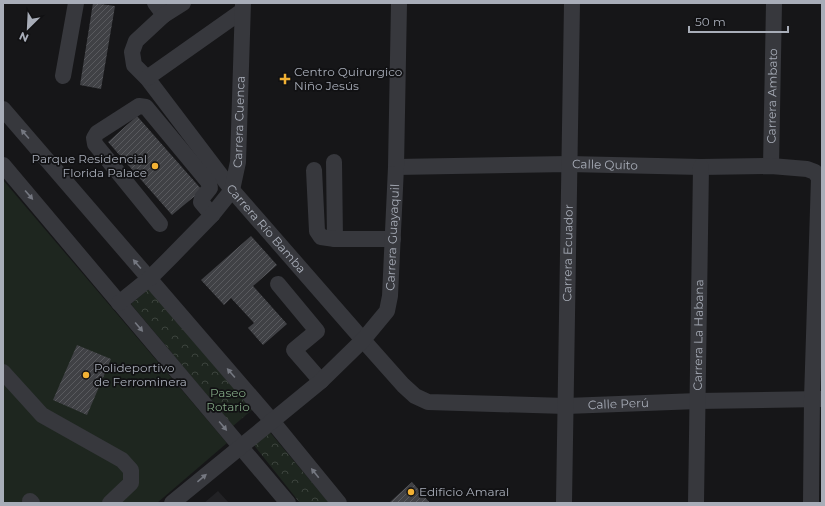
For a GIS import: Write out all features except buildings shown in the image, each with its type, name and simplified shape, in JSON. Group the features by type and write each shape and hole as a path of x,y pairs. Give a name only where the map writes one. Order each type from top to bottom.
{"street":[{"path":"63,76 76,3"},
{"path":"160,9 183,3"},
{"name":"Carrera Guayaquil","path":"172,503 321,381 363,340 387,312 390,296 396,167 399,3"},
{"name":"Carrera Ecuador","path":"564,503 572,3"},
{"name":"Carrera Ambato","path":"771,166 774,3"},
{"path":"147,78 242,7"},
{"name":"Carrera Cuenca","path":"119,303 150,278 212,215 232,190 238,162 242,7"},
{"name":"Carrera Río Bamba","path":"160,9 136,41 132,52 134,65 147,78 232,190 363,340 415,396"},
{"path":"160,224 95,144 94,138 97,133 139,106 146,107 209,183 210,188 202,198 201,202 212,215"},
{"path":"3,109 272,421 339,503"},
{"path":"334,162 335,239"},
{"name":"Calle Quito","path":"396,167 569,164 701,167 771,166 807,169 815,172 819,178 817,399"},
{"path":"3,165 288,503"},
{"name":"Carrera La Habana","path":"696,503 701,167"},
{"path":"314,170 317,231 321,237 335,239 392,239"},
{"path":"278,284 317,331 294,350 321,381"},
{"path":"3,372 42,415 122,460 131,470 131,483 110,503"},
{"name":"Calle Perú","path":"415,396 428,402 566,406 698,401 817,399"},
{"path":"811,503 817,399"}],"shaded area":[{"path":"218,491 229,503 204,503"}],"green space":[{"name":"Polideportivo de Ferrominera","path":"3,180 227,443 157,503 3,503"},
{"name":"Paseo Rotario","path":"150,288 253,409 233,426 131,304"},
{"name":"Paseo Rotario","path":"268,430 329,503 300,503 253,444"}],"place":[{"name":"Centro Quirurgico Niño Jesús","path":"285,79"},
{"name":"Parque Residencial Florida Palace","path":"155,166"},
{"name":"Polideportivo de Ferrominera","path":"86,375"},
{"name":"Edificio Amaral","path":"411,492"}]}
